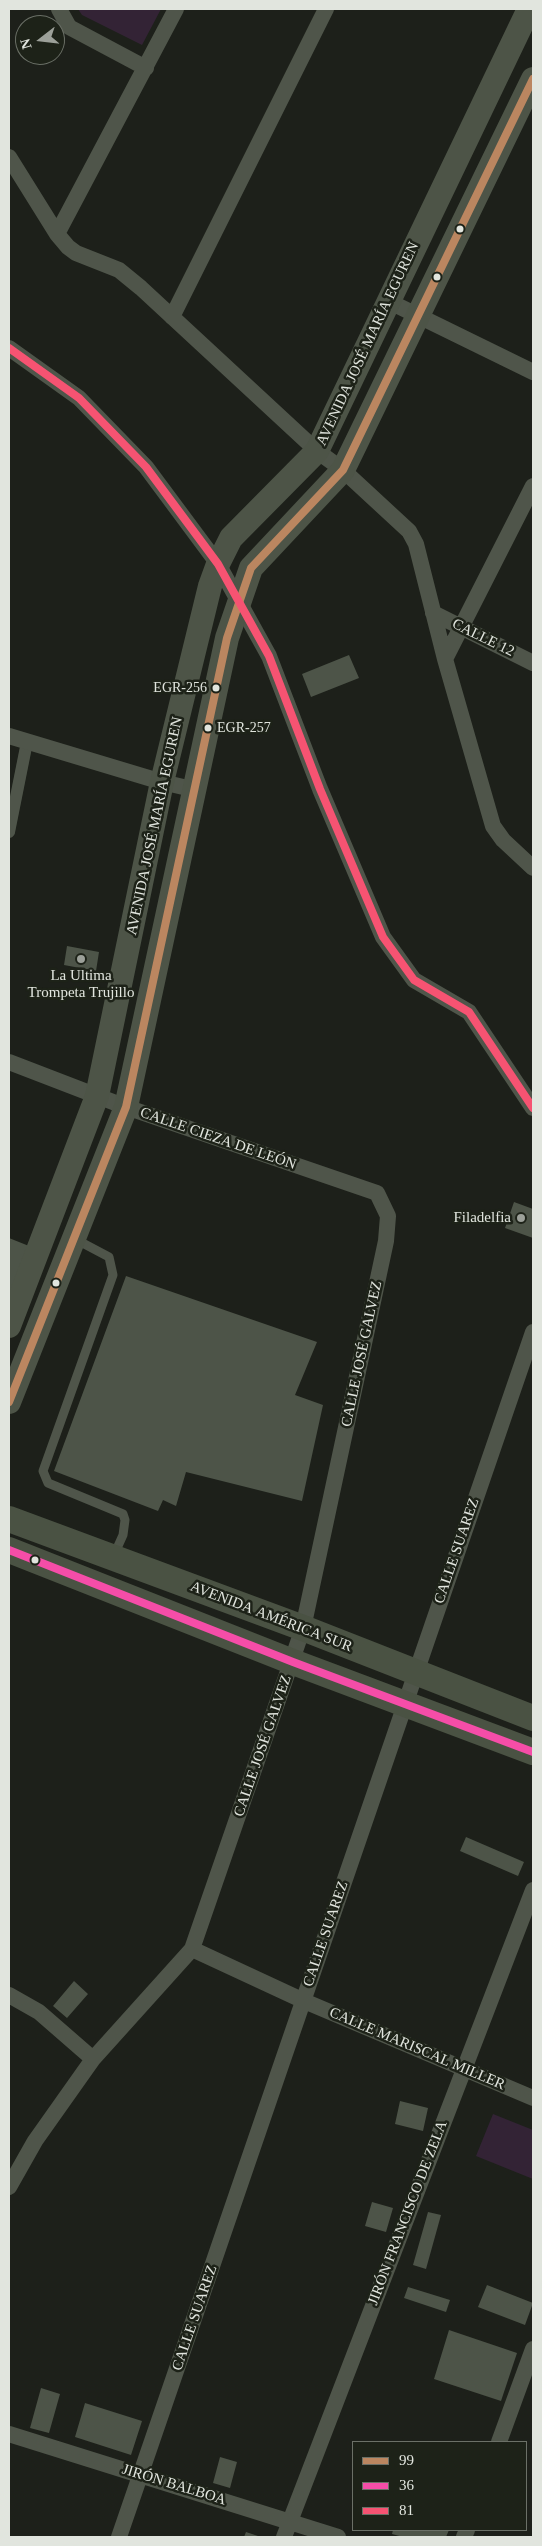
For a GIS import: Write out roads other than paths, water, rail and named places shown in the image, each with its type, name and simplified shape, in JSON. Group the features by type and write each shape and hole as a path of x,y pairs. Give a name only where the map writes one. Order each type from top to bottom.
{"main road":[{"name":"AVENIDA JOSÉ MARÍA EGUREN","path":"9,1326 97,1096 162,782 210,586 218,564 231,538 317,451 529,9"},
{"name":"AVENIDA JOSÉ MARÍA EGUREN","path":"9,1402 126,1107 196,790 227,638 251,568 343,470 533,79"},
{"path":"34,1263 61,1274"},
{"name":"AVENIDA AMÉRICA SUR","path":"9,1519 303,1628 533,1718"},
{"path":"9,1550 293,1662 533,1752"},
{"path":"84,1579 103,1554"}],"street":[{"path":"59,9 69,27 146,68"},
{"path":"57,234 176,9"},
{"path":"172,317 326,9"},
{"path":"9,157 57,234 76,253 119,270 317,451 343,470 412,535 493,826 503,840 533,868"},
{"path":"388,301 533,372"},
{"path":"9,348 79,398 146,466 218,564 269,656 320,789 383,937 414,980 469,1012 533,1108"},
{"path":"445,659 533,486"},
{"name":"CALLE 12","path":"433,614 533,663"},
{"path":"9,736 162,782 196,790"},
{"path":"9,832 27,742"},
{"name":"CALLE CIEZA DE LEÓN","path":"9,1062 126,1107 377,1192 388,1216"},
{"name":"CALLE JOSÉ GALVEZ","path":"9,2187 35,2141 92,2059 192,1949 293,1662 303,1628 386,1241 388,1216"},
{"name":"CALLE SUAREZ","path":"119,2537 533,1332"},
{"name":"JIRÓN FRANCISCO DE ZELA","path":"287,2530 533,1890"},
{"name":"CALLE MARISCAL MILLER","path":"192,1949 304,2001 533,2098"},
{"path":"9,1995 39,2012 92,2059"},
{"path":"499,2441 533,2349"},
{"name":"JIRÓN BALBOA","path":"9,2434 141,2475 287,2530 338,2537"}],"lane":[{"path":"74,1239 109,1257 113,1275 42,1470 48,1483 123,1514 125,1520 123,1535 103,1554"}],"place":[{"name":"EGR-256","path":"216,688"},
{"name":"EGR-257","path":"208,728"},
{"name":"La Ultima Trompeta Trujillo","path":"81,959"},
{"name":"Filadelfia","path":"521,1218"}]}
